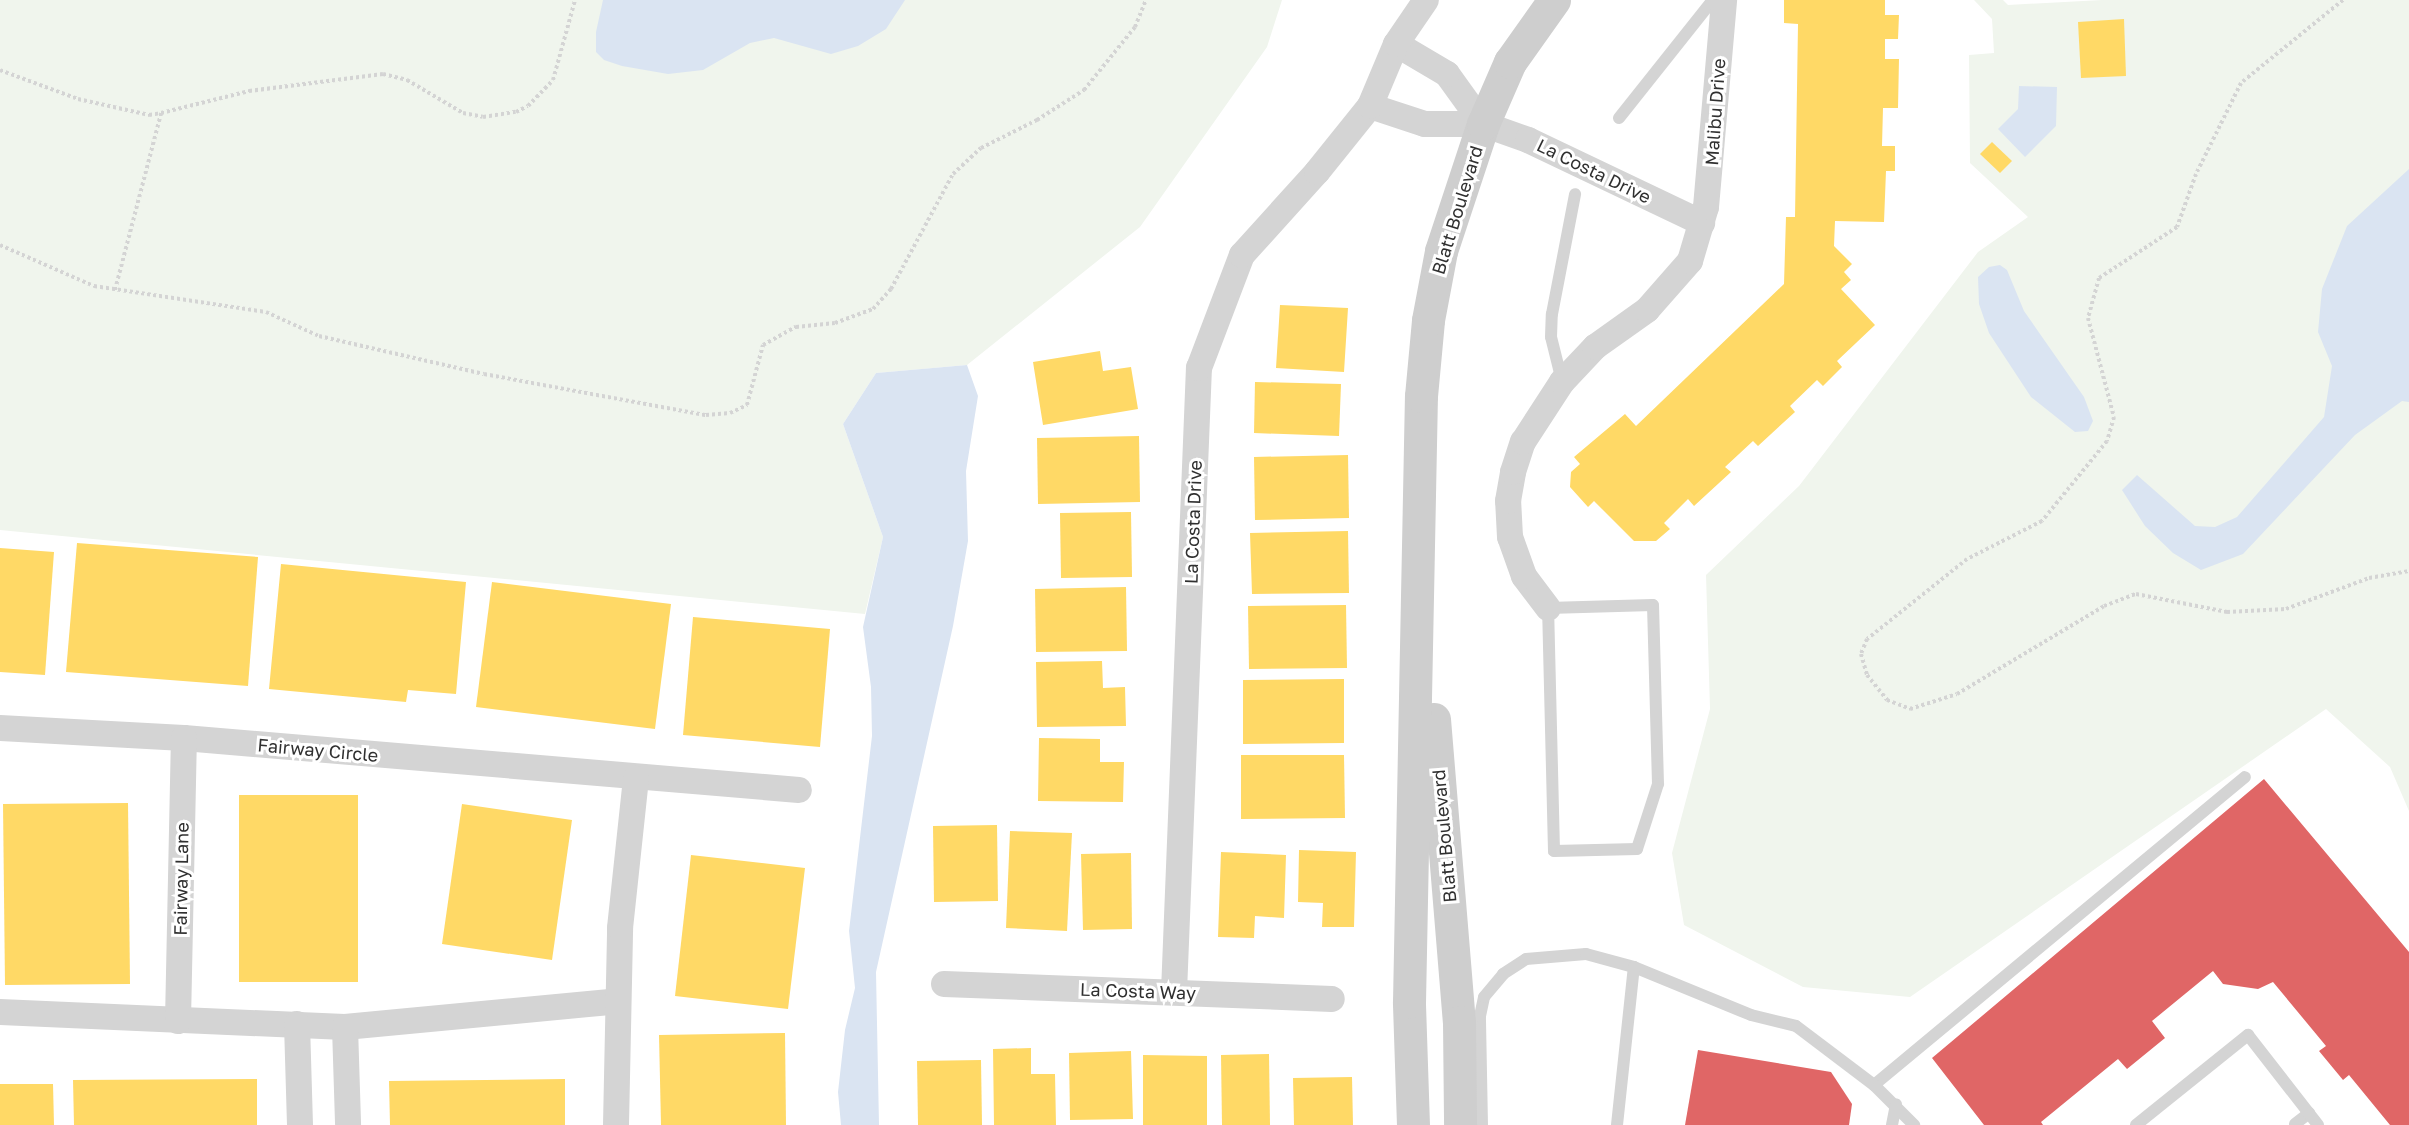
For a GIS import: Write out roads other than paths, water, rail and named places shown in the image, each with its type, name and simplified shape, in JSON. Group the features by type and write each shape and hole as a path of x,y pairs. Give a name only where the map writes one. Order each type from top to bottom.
{"street":[{"name":"La Costa Drive","path":"1174,992 1199,368 1242,255 1317,172 1370,105 1396,44 1426,0"},
{"name":"Blatt Boulevard","path":"1413,1125 1409,1002 1420,546 1421,396 1428,320 1441,251 1483,124 1510,62 1554,0"},
{"name":"Malibu Drive","path":"1548,608 1524,576 1510,537 1508,501 1523,442 1562,382 1595,347 1647,310 1690,261 1702,223 1711,168 1724,0"},
{"path":"1396,44 1447,74 1483,124"},
{"name":"La Costa Drive","path":"1370,105 1425,124 1483,124 1528,140 1702,223"},
{"name":"Blatt Boulevard","path":"1420,546 1459,1022 1460,1125"},
{"name":"Fairway Circle","path":"0,728 184,738 636,779 799,790"},
{"name":"Fairway Lane","path":"178,1021 184,738"},
{"path":"616,1125 620,928 636,779"},
{"name":"La Costa Way","path":"944,984 1332,999"},
{"path":"0,1012 345,1027 618,1001"},
{"path":"297,1024 300,1125"},
{"path":"345,1027 348,1125"}],"lane":[{"path":"1619,118 1713,0"},
{"path":"1562,382 1551,337 1552,314 1575,194"},
{"path":"1653,604 1658,784 1637,849 1554,851 1548,608 1653,604"},
{"path":"1874,1085 2245,777"},
{"path":"1482,1125 1480,1016 1484,997 1503,974 1526,959 1586,954 1634,967 1751,1015 1796,1026 1874,1085 1896,1104 1914,1125"},
{"path":"1617,1125 1634,967"},
{"path":"2136,1125 2248,1035 2318,1125"},
{"path":"1892,1125 1896,1104"},
{"path":"2295,1124 2309,1113"}]}
